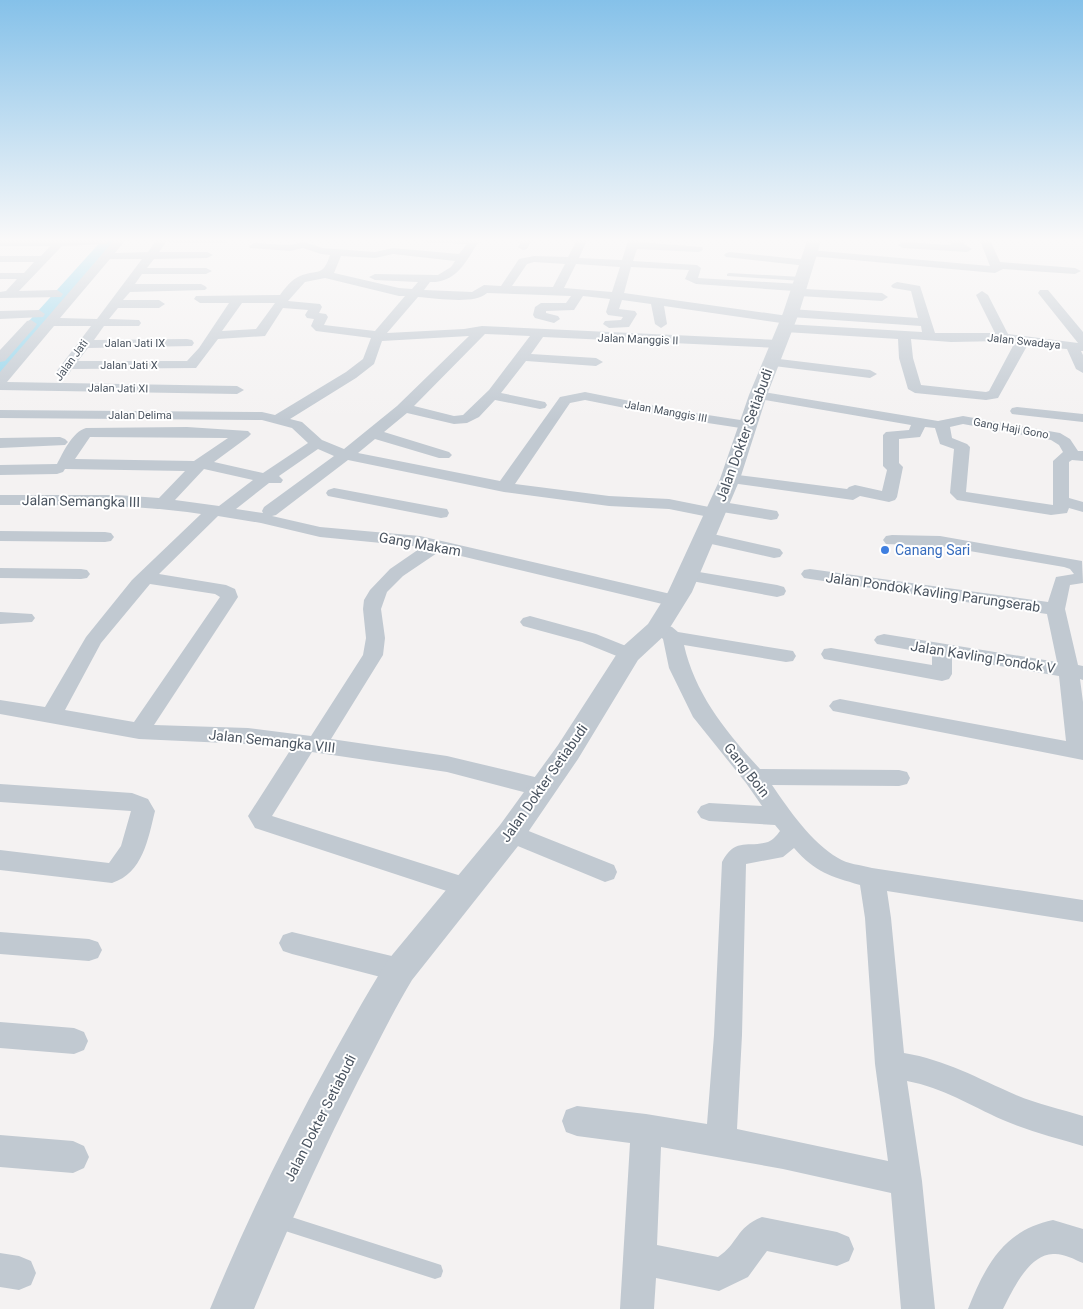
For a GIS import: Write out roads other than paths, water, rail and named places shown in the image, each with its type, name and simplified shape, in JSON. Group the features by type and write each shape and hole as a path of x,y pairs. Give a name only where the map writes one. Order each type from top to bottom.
{"street":[{"path":"0,381 56,299"},
{"path":"0,358 63,299"},
{"name":"Jalan Jati","path":"52,387 118,299"},
{"path":"238,299 217,326 214,335 255,335 260,333 281,301"},
{"path":"240,299 281,301"},
{"path":"279,419 351,375 369,361 378,336 409,299"},
{"path":"524,304 526,299"},
{"path":"570,307 541,308 539,315 559,319 570,307 575,299"},
{"path":"609,324 625,324 630,314 612,312 617,299"},
{"path":"642,299 657,301 745,299"},
{"name":"Jalan Manggis II","path":"281,301 316,307 311,315 322,317 317,326 320,328 378,336 455,334 482,330 538,334 787,299"},
{"name":"Jalan Dokter Setiabudi","path":"232,1309 271,1218 348,1062 400,970 468,888 543,788 606,694 629,655 665,633 675,601 730,478 747,425 795,299"},
{"path":"796,299 870,374"},
{"name":"Jalan Swadaya","path":"798,299 904,335 1003,337 1020,341 1079,345"},
{"path":"801,299 924,322"},
{"path":"919,299 930,337"},
{"path":"984,299 1003,337"},
{"path":"1048,299 1079,345 1083,369"},
{"path":"657,301 661,324"},
{"path":"114,304 159,304"},
{"path":"0,315 136,324"},
{"path":"346,448 373,434 407,405 482,330 481,322 473,318"},
{"path":"270,511 392,409 407,405 461,421 472,416 522,357 538,334"},
{"name":"Jalan Jati X","path":"68,365 191,365 214,335"},
{"path":"904,335 906,358 915,389 986,396 995,393 1021,344 1020,341"},
{"name":"Jalan Jati IX","path":"84,344 187,343"},
{"path":"522,357 596,362"},
{"name":"Jalan Jati XI","path":"0,386 237,390"},
{"path":"123,415 139,389"},
{"path":"491,395 540,405"},
{"name":"Gang Haji Gono","path":"758,395 920,422 942,425 952,421 963,420 1055,436 1065,442 1078,455"},
{"name":"Jalan Manggis III","path":"504,487 565,400 574,397 585,396 675,414 747,425"},
{"path":"1017,411 1083,418"},
{"name":"Jalan Delima","path":"0,414 242,415 279,419 297,425 317,443 346,448 504,487 609,501 669,504 712,518"},
{"path":"730,478 853,495 855,490 889,498 895,467 891,466 891,435 915,434 920,422"},
{"path":"942,425 945,441 962,447 958,493 960,495 1051,510 1061,509 1061,461 1064,458 1078,455"},
{"path":"163,503 200,465 243,434 186,432 86,433 79,440 65,464 200,465 301,485"},
{"path":"373,434 444,455"},
{"path":"1,445 60,442"},
{"path":"51,716 93,641 139,584 218,511 317,443"},
{"path":"0,470 57,469"},
{"path":"334,493 432,512 404,539"},
{"name":"Jalan Semangka III","path":"0,500 117,500 163,503"},
{"path":"1062,502 1083,507"},
{"name":"Gang Makam","path":"163,503 261,518 320,532 404,539 437,545 675,601"},
{"path":"712,518 771,515"},
{"path":"712,518 774,553"},
{"path":"0,536 105,537"},
{"path":"840,706 1080,751 1076,672 1056,610 1062,581 1083,576 1076,566 1064,562 940,540 892,540"},
{"path":"437,545 414,560 387,582 372,599 376,641 374,653 367,667 260,816 264,822 468,888"},
{"path":"0,573 81,574"},
{"name":"Jalan Pondok Kavling Parungserab","path":"810,574 1056,610"},
{"path":"688,575 777,591"},
{"path":"139,731 229,597 228,593 219,589 147,578"},
{"path":"0,618 25,618"},
{"path":"530,622 589,638 629,655"},
{"path":"665,633 786,656"},
{"name":"Gang Boin","path":"665,633 679,668 701,712 754,777 788,824 813,853 832,867 872,878 1083,911"},
{"name":"Jalan Kavling Pondok V","path":"884,640 1076,672"},
{"path":"831,654 942,674 942,650"},
{"name":"Jalan Semangka VIII","path":"0,708 139,731 219,734 312,744 447,764 543,788"},
{"path":"754,777 899,778"},
{"path":"0,793 132,802 140,805 144,810 127,860 117,872 112,873 0,860"},
{"path":"709,812 788,824 777,848 771,851 745,853 737,856 734,862 728,1035 721,1142"},
{"path":"510,833 605,872"},
{"path":"872,878 878,918 890,1064 906,1181 918,1309"},
{"path":"0,943 89,950"},
{"path":"292,943 400,970"},
{"path":"0,1035 74,1041"},
{"path":"890,1064 928,1071 954,1080 1013,1109 1083,1131"},
{"path":"577,1121 646,1129 820,1160 906,1181"},
{"path":"637,1309 646,1129"},
{"path":"0,1151 73,1157"},
{"path":"640,1258 719,1274 732,1269 741,1262 756,1237 762,1233 837,1249"},
{"path":"985,1309 1010,1264 1028,1244 1054,1237 1083,1246"}],"lane":[{"path":"271,1218 435,1271"}],"waterway":[{"path":"0,367 60,299"}],"place":[{"name":"Canang Sari","path":"885,550"}]}
